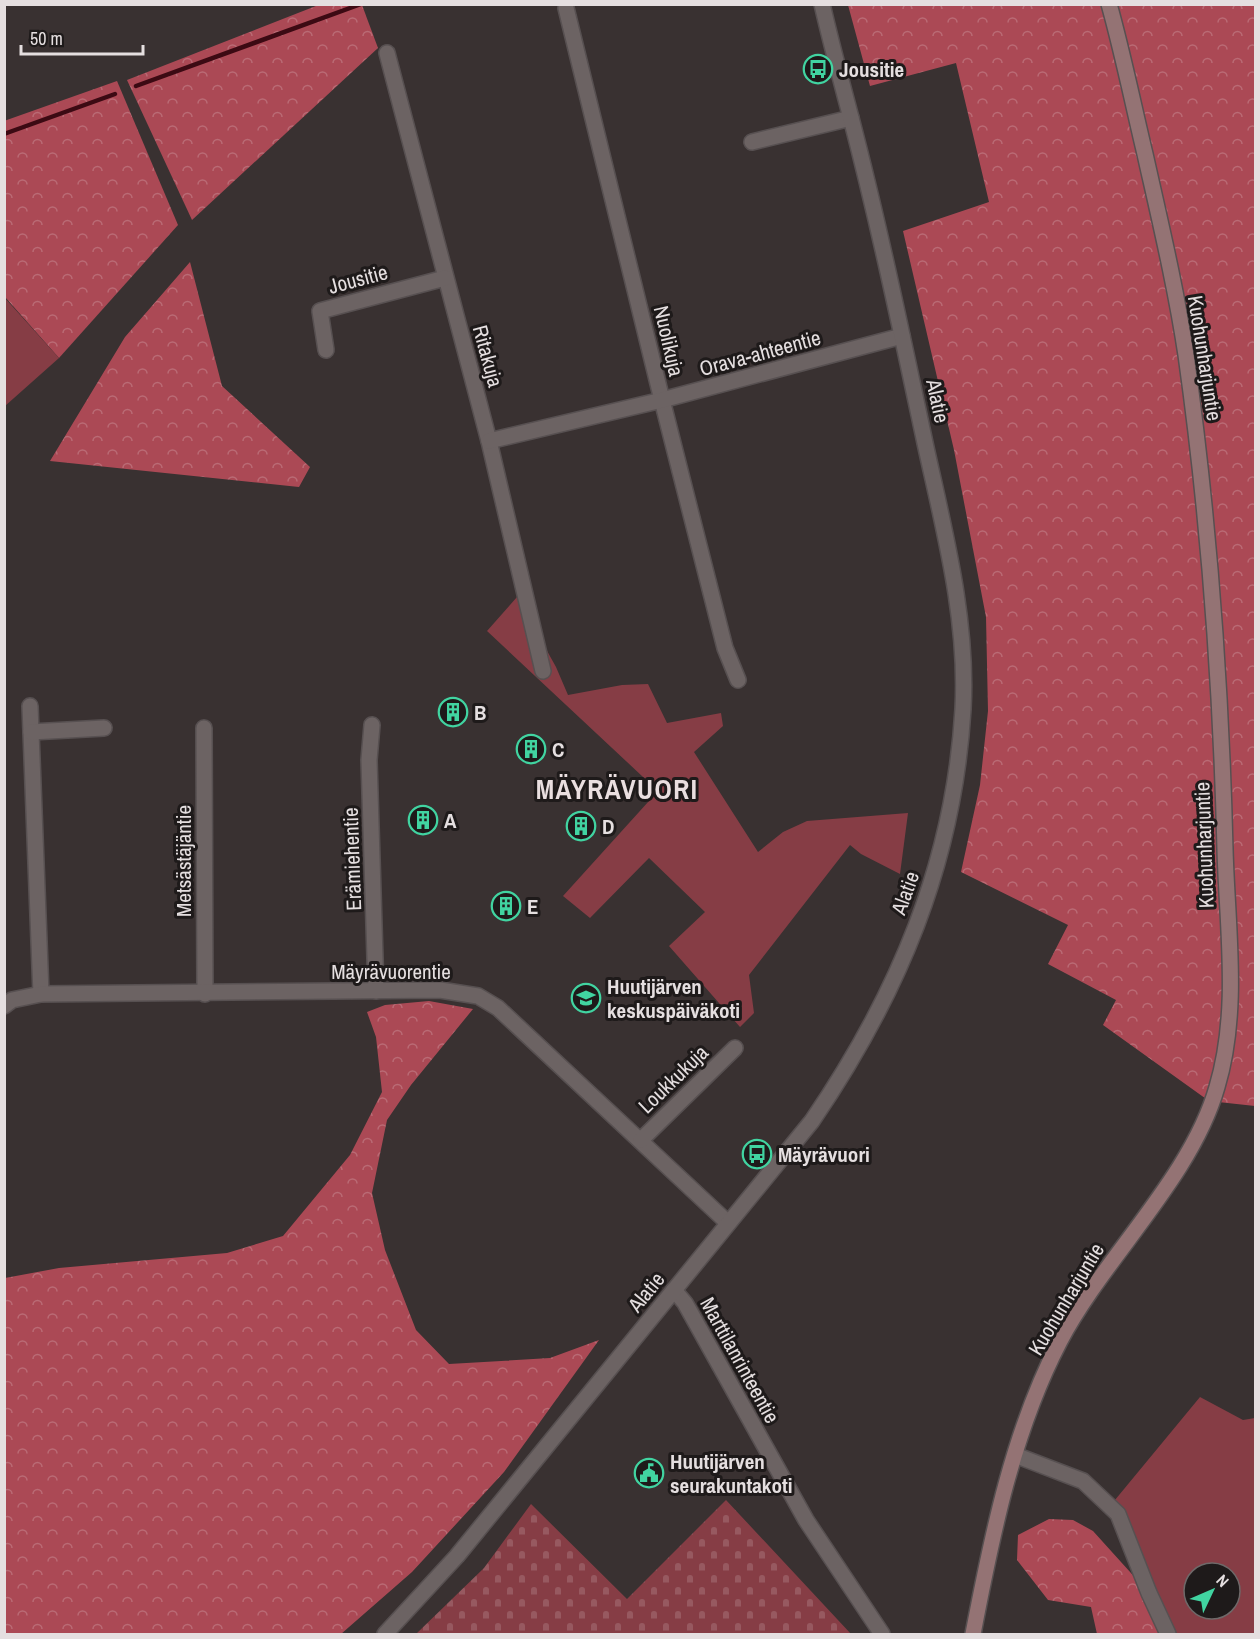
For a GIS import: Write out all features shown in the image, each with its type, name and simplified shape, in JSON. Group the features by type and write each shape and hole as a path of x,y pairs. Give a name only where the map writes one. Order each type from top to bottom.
{"main road":[{"name":"Kuohunharjuntie","path":"973,1635 994,1528 1015,1455 1060,1341 1094,1286 1165,1187 1195,1140 1217,1089 1226,1046 1231,969 1222,737 1207,526 1186,352 1163,234 1109,4"}],"street":[{"name":"Alatie","path":"385,1635 457,1556 778,1164 845,1073 892,986 933,880 947,832 963,707 962,649 953,570 902,336 822,4"},
{"name":"Nuolikuja","path":"566,8 725,648 738,680"},
{"name":"Ritakuja","path":"387,53 489,441 543,671"},
{"path":"752,142 851,118"},
{"name":"Jousitie","path":"326,350 320,311 445,278"},
{"name":"Orava-ahteentie","path":"489,441 662,400 902,336"},
{"path":"30,706 41,994"},
{"name":"Erämiehentie","path":"372,725 369,760 376,991"},
{"path":"31,732 104,728"},
{"name":"Metsästäjäntie","path":"204,728 206,994"},
{"name":"Mäyrävuorentie","path":"4,1006 12,1000 41,994 440,990 478,996 498,1008 728,1223"},
{"name":"Loukkukuja","path":"641,1140 735,1048"},
{"name":"Marttilanrinteentie","path":"674,1290 685,1303 806,1520 882,1635"},
{"path":"1015,1455 1083,1481 1118,1515 1168,1635"}],"green space":[{"path":"321,4 362,5 378,48 192,220 127,80"},
{"path":"848,5 1255,5 1255,1106 1209,1101 1103,1025 1116,1000 1048,964 1068,925 961,872 980,785 988,711 986,617 954,450 903,231 989,202 956,63 870,86"},
{"path":"117,81 178,225 59,358 5,297 4,121"},
{"path":"190,262 222,386 310,467 299,487 50,461 125,337"},
{"path":"4,297 59,358 5,406 4,406"},
{"path":"517,597 556,667 568,695 622,685 648,684 667,723 721,713 723,726 694,752 758,852 783,832 807,821 908,813 900,874 861,854 850,845 749,975 754,1013 740,1027 669,946 705,912 649,858 590,918 563,896 658,791 487,631"},
{"path":"429,1001 473,1009 411,1085 387,1120 372,1193 385,1250 416,1330 449,1364 550,1358 599,1340 504,1472 412,1572 341,1634 5,1634 5,1278 59,1268 227,1253 283,1236 350,1155 382,1092 376,1037 367,1012 385,1005"},
{"path":"1200,1397 1243,1420 1255,1418 1255,1634 1168,1634 1110,1506"},
{"path":"726,1500 851,1634 416,1634 484,1568 531,1504 627,1599"},
{"path":"1049,1519 1073,1520 1093,1531 1149,1593 1168,1634 1097,1634 1091,1607 1048,1600 1017,1560 1018,1535"}],"waterway":[{"path":"136,86 361,4"},
{"path":"4,134 115,94"}],"place":[{"name":"Jousitie","path":"818,69"},
{"name":"B","path":"453,712"},
{"name":"C","path":"531,749"},
{"name":"A","path":"423,820"},
{"name":"D","path":"581,826"},
{"name":"E","path":"506,906"},
{"name":"Huutijärven keskuspäiväkoti","path":"586,998"},
{"name":"Mäyrävuori","path":"757,1154"},
{"name":"Huutijärven seurakuntakoti","path":"649,1473"}],"district":[{"name":"MÄYRÄVUORI","path":"617,789"}]}
